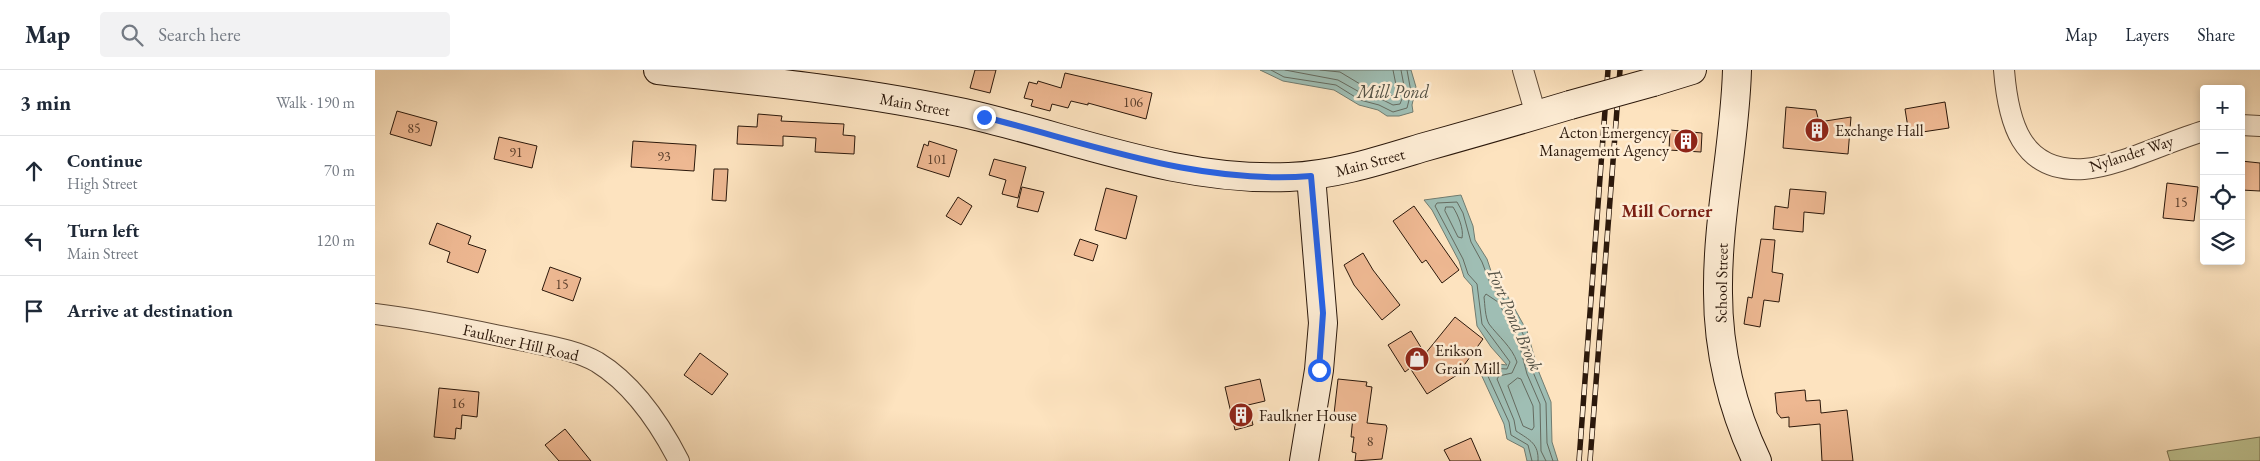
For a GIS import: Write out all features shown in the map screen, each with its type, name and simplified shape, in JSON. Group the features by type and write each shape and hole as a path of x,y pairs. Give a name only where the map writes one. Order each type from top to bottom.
{"main road":[{"name":"Main Street","path":"658,70 800,86 921,104 1002,122 1149,161 1199,172 1255,177 1311,176 1358,166 1692,70"},
{"name":"School Street","path":"1737,70 1718,273 1718,309 1721,341 1729,382 1740,420 1757,461"},
{"path":"1304,461 1319,370 1323,313 1311,176"}],"street":[{"path":"1523,70 1536,115"},
{"name":"Nylander Way","path":"2004,70 2007,102 2015,132 2030,152 2052,164 2084,169 2107,164 2200,132"},
{"path":"2245,125 2260,126"},
{"name":"Faulkner Hill Road","path":"375,314 419,319 514,339 569,351 596,362 617,376 634,394 679,461"}],"green space":[{"path":"2260,437 2260,461 2170,461 2167,451"}],"water":[{"name":"Mill Pond","path":"1260,70 1411,70 1416,87 1412,105 1413,112 1399,116 1387,116 1378,110 1359,105 1334,90 1283,81"},
{"name":"Fort Pond Brook","path":"1461,195 1473,226 1475,240 1487,259 1496,286 1507,295 1527,331 1538,370 1551,402 1552,442 1558,461 1527,461 1524,448 1507,439 1504,424 1480,372 1481,367 1489,363 1507,365 1491,347 1477,326 1472,286 1464,277 1459,261 1432,210 1424,200"}],"building":[{"path":"975,70 996,70 990,93 970,88"},
{"path":"1065,73 1152,93 1146,119 1088,103 1088,105 1071,101 1068,108 1052,104 1050,111 1031,106 1033,100 1024,98 1029,82 1037,84 1038,81 1061,88"},
{"path":"1945,102 1949,128 1909,134 1905,109"},
{"name":"Exchange Hall","path":"1786,107 1816,110 1819,122 1851,117 1848,154 1783,148"},
{"path":"397,111 437,122 431,146 390,134"},
{"path":"758,114 782,116 781,121 844,124 843,135 855,136 854,154 815,152 816,138 783,136 783,146 737,144 738,126 757,127"},
{"name":"Acton Emergency Management Agency","path":"1670,130 1702,133 1701,152 1669,150"},
{"path":"499,137 537,146 532,168 494,159"},
{"path":"633,141 696,145 694,171 631,167"},
{"path":"929,141 957,150 949,177 917,167 924,144 928,146"},
{"path":"994,159 1026,167 1018,198 1002,194 1006,180 989,175"},
{"path":"2245,161 2260,163 2260,191 2245,190"},
{"path":"714,169 728,169 726,201 712,200"},
{"path":"2167,183 2198,187 2194,221 2163,218"},
{"path":"1022,187 1044,192 1038,212 1017,207"},
{"path":"1106,188 1137,196 1126,239 1095,230"},
{"path":"1790,189 1826,192 1824,214 1804,212 1803,232 1773,229 1775,206 1788,208"},
{"path":"958,197 972,206 961,225 946,216"},
{"path":"1414,206 1459,270 1442,283 1426,260 1422,263 1393,221"},
{"path":"437,223 471,236 468,244 486,250 478,273 447,262 450,252 429,244"},
{"path":"1080,239 1098,245 1093,261 1074,255"},
{"path":"1761,239 1775,240 1772,272 1783,274 1779,302 1764,300 1760,327 1744,324 1748,297 1752,298"},
{"path":"1363,253 1373,270 1400,305 1382,320 1354,285 1344,265"},
{"path":"550,267 581,278 573,301 542,290"},
{"name":"Erikson Grain Mill","path":"1455,317 1483,339 1457,375 1427,394 1410,368 1405,372 1388,345 1411,331 1425,354"},
{"path":"700,353 728,374 712,395 684,375"},
{"name":"Faulkner House","path":"1260,379 1265,401 1248,405 1253,425 1235,430 1225,387"},
{"path":"1338,379 1367,382 1366,386 1372,387 1367,423 1386,425 1382,459 1355,461 1356,453 1352,452 1354,437 1351,437 1353,417 1334,414"},
{"path":"439,388 479,392 477,417 462,415 461,429 456,428 455,439 434,437"},
{"path":"1805,390 1806,401 1820,400 1821,413 1847,410 1853,461 1822,461 1820,424 1789,427 1789,417 1781,418 1777,413 1775,393"},
{"path":"565,429 591,461 559,461 545,445"},
{"path":"1471,438 1481,461 1450,461 1444,450"}],"railway":[{"path":"1579,461 1608,70"},
{"path":"1590,461 1620,70"}],"place":[{"name":"Exchange Hall","path":"1817,130"},
{"name":"Acton Emergency Management Agency","path":"1686,141"},
{"name":"Erikson Grain Mill","path":"1417,359"},
{"name":"Faulkner House","path":"1241,415"}],"district":[{"name":"Mill Corner","path":"1667,211"}],"route":[{"path":"984,117 1149,161 1199,172 1255,177 1311,176 1323,313 1319,370"}]}
